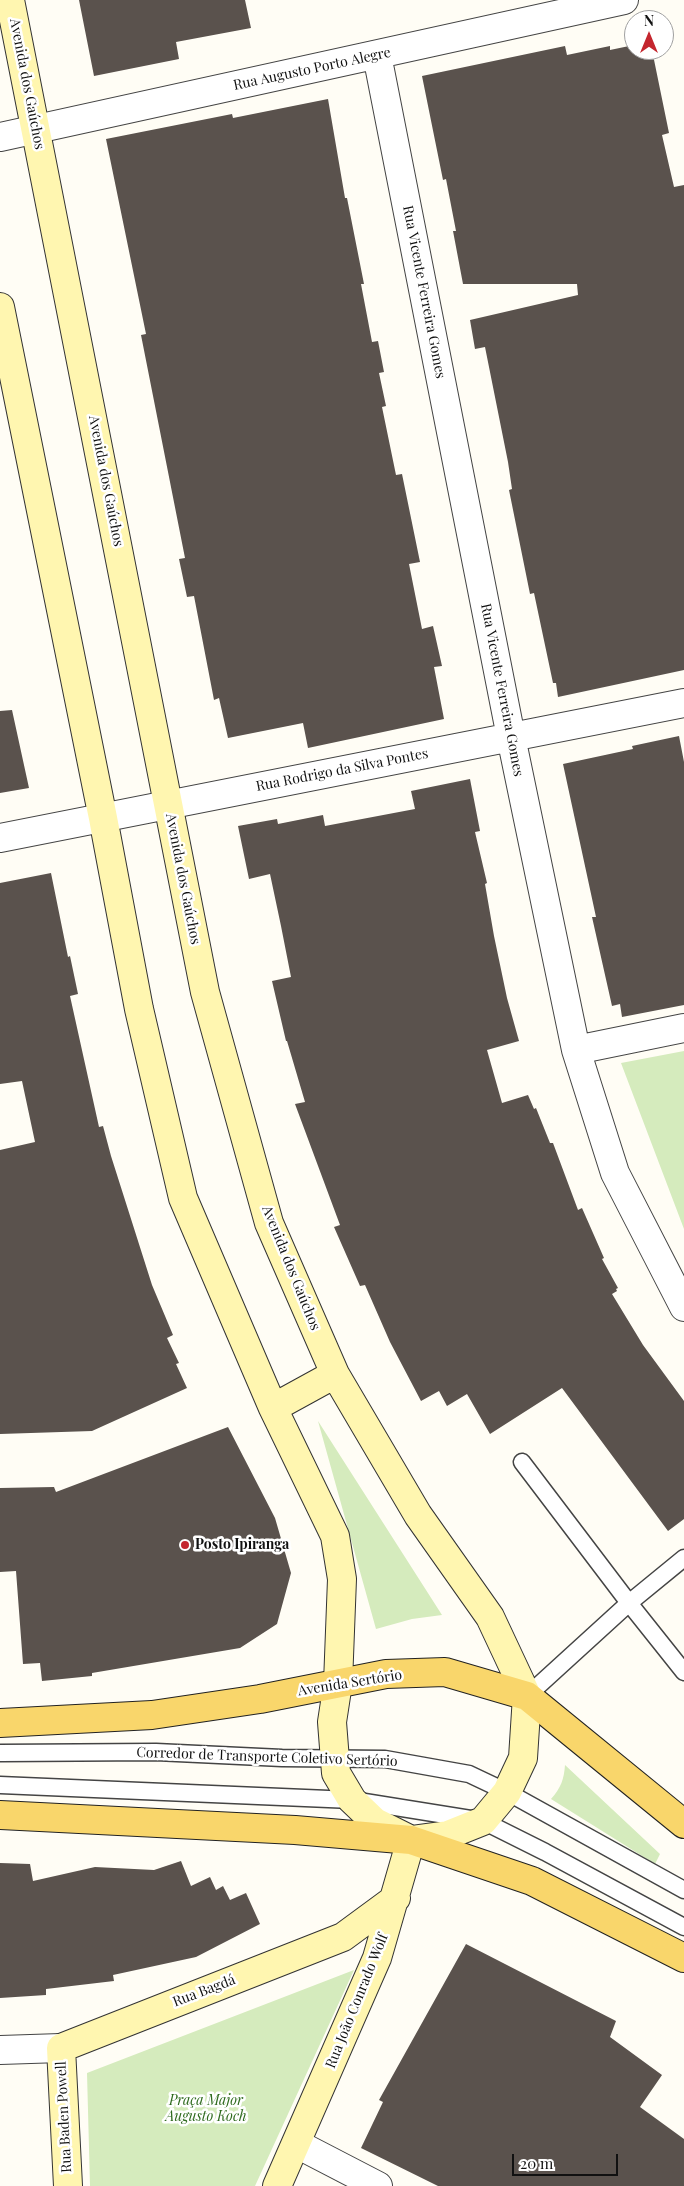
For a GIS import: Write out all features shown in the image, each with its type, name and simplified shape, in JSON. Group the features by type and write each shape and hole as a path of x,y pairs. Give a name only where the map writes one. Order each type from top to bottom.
{"main road":[{"name":"Avenida Sertório","path":"0,1723 152,1715 260,1699 386,1674 445,1672 528,1696 684,1824"},
{"path":"0,1815 294,1830 411,1840 532,1881 684,1958"}],"street":[{"name":"Avenida dos Gaúchos","path":"10,0 37,129 205,992 269,1223 335,1374 418,1515 490,1617 528,1696"},
{"name":"Rua Augusto Porto Alegre","path":"0,137 624,0"},
{"name":"Rua Vicente Ferreira Gomes","path":"377,55 511,737 576,1050 615,1173 684,1307"},
{"path":"0,307 103,818 139,1009 183,1198 273,1408 335,1536 342,1579 338,1682 332,1722 336,1774 352,1800 375,1822 411,1840 448,1835 482,1821 507,1792 523,1758 528,1696"},
{"name":"Rua Rodrigo da Silva Pontes","path":"0,838 684,703"},
{"path":"576,1050 684,1028"},
{"path":"273,1408 335,1374"},
{"name":"Rua João Conrado Wolf","path":"277,2186 377,1958 396,1898 411,1840"},
{"name":"Rua Bagdá","path":"0,2050 61,2048 343,1937 396,1898"},
{"name":"Rua Baden Powell","path":"61,2048 68,2186"},
{"path":"297,2144 378,2186"}],"lane":[{"path":"522,1462 684,1672"},
{"path":"528,1696 629,1603 684,1558"},
{"name":"Corredor de Transporte Coletivo Sertório","path":"0,1753 156,1752 282,1758 386,1759 469,1774 507,1792 684,1890"},
{"path":"0,1785 352,1800 482,1821 545,1852 684,1927"}],"green space":[{"path":"684,1051 684,1229 621,1063"},
{"path":"318,1421 442,1615 412,1619 376,1629"},
{"path":"565,1765 660,1854 655,1864 551,1799 561,1783"},
{"name":"Praça Major Augusto Koch","path":"354,1970 255,2186 90,2186 87,2073"}],"building":[{"path":"79,0 245,0 251,28 176,42 179,59 94,76"},
{"path":"565,46 567,55 610,46 610,50 624,47 624,60 654,60 669,133 662,135 674,187 684,185 684,670 558,697 556,683 553,683 534,593 530,594 509,490 512,489 508,462 485,347 475,349 470,320 578,295 577,284 463,284 453,231 456,231 446,179 443,180 422,76"},
{"path":"328,99 345,198 347,198 364,284 361,284 372,342 378,341 384,372 379,373 386,406 382,407 396,475 402,474 420,562 409,564 422,629 433,626 442,666 434,667 444,719 308,748 303,723 228,738 219,698 214,700 194,596 187,597 179,559 185,558 141,335 146,334 106,139 232,114 233,118"},
{"path":"12,710 29,788 0,793 0,711"},
{"path":"679,736 684,762 684,1005 622,1017 620,1004 612,1006 592,917 596,917 563,764 633,749 632,746"},
{"path":"470,779 480,831 475,832 487,883 485,884 494,936 507,998 519,1041 487,1050 502,1103 528,1095 534,1109 536,1108 550,1143 553,1143 578,1210 582,1208 604,1258 602,1259 618,1288 612,1294 643,1345 684,1401 684,1519 668,1531 562,1388 490,1434 467,1394 447,1406 439,1391 421,1401 390,1342 365,1285 360,1286 334,1227 340,1225 295,1104 305,1102 286,1041 272,981 291,977 281,926 270,874 249,879 238,826 277,819 278,824 323,815 325,826 415,809 411,791"},
{"path":"51,873 68,957 70,956 78,994 70,996 99,1127 103,1126 152,1285 173,1335 167,1338 179,1363 176,1364 187,1388 92,1431 0,1434 0,1150 35,1142 22,1081 0,1084 0,883"},
{"name":"Posto Ipiranga","path":"228,1427 275,1518 291,1573 277,1624 240,1648 92,1673 92,1676 42,1681 40,1663 23,1664 16,1571 0,1572 0,1488 54,1487 56,1492"},
{"path":"181,1861 191,1886 210,1877 216,1890 223,1886 230,1900 246,1893 260,1924 196,1957 113,1975 114,1981 46,1989 46,1995 0,1998 0,1863 30,1864 33,1881 95,1867 154,1870"},
{"path":"466,1944 616,2021 610,2037 662,2075 640,2107 684,2139 684,2186 438,2186 361,2148 383,2102 379,2100"}],"place":[{"name":"Posto Ipiranga","path":"185,1545"}]}
